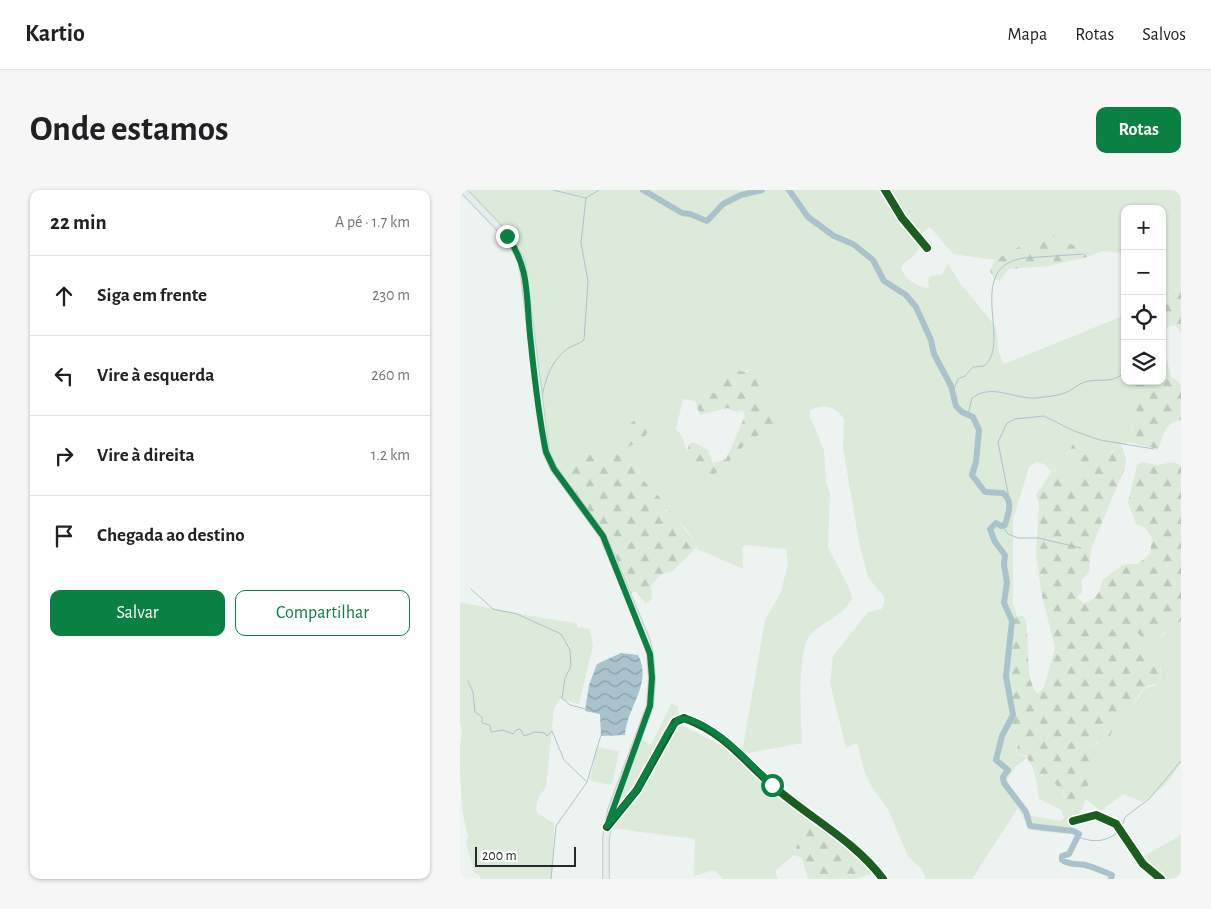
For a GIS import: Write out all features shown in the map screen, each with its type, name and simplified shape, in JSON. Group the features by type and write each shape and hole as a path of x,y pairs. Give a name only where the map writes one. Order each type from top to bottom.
{"main road":[{"path":"463,190 507,236 522,261 546,452 554,469 603,536 650,654 652,678 650,706 607,826 606,879"}],"street":[{"path":"885,190 902,218 928,248"},
{"path":"607,826 637,790 675,722 684,718 725,739 772,785 865,858 883,879"},
{"path":"1073,821 1096,814 1116,824 1143,864 1160,879"}],"green space":[{"path":"466,190 1181,190 1181,286 1174,289 1167,314 1175,325 1166,328 1166,205 1121,205 1121,253 1103,251 1087,257 1079,248 1057,240 1052,229 1044,226 1033,239 995,260 953,254 930,227 919,235 919,250 901,267 902,271 912,282 929,288 928,279 931,276 942,274 948,264 960,283 996,327 999,353 1004,364 1121,317 1121,385 1131,385 1132,396 1139,417 1131,426 1127,442 1107,456 1083,454 1073,444 1067,455 1070,461 1078,466 1077,475 1068,474 1054,468 1051,472 1044,464 1036,462 1029,467 1013,520 1013,604 1017,616 1013,621 1009,670 1013,698 1011,723 1020,737 1016,753 1027,758 1016,766 1007,780 1013,793 1032,816 1060,821 1064,818 1061,810 1039,799 1036,779 1046,776 1058,784 1071,815 1078,817 1068,834 1037,831 1028,826 1018,808 972,879 926,879 921,868 908,857 888,809 872,787 865,773 857,743 846,748 830,683 833,656 868,612 882,609 885,598 868,577 859,542 843,448 844,419 837,411 824,406 810,411 810,417 824,450 826,481 830,494 828,547 850,590 852,599 842,611 819,627 809,637 805,645 801,672 802,743 743,754 812,818 804,837 794,850 794,855 775,871 778,879 723,879 714,870 694,876 695,839 610,828 614,810 640,739 651,745 671,704 678,706 679,724 731,750 742,753 765,620 781,592 788,563 786,549 745,545 742,548 743,569 697,549 698,546 687,530 667,510 663,511 665,503 644,481 624,452 628,445 640,442 653,420 640,416 624,431 624,437 620,444 554,467 548,456 537,383 525,264 515,243","holes":["749,369 754,369 758,373 757,400 774,418 772,428 767,434 763,433 749,440 719,472 705,477 690,460 682,436 676,429 683,399 695,401 709,393 716,393 726,379"]},
{"path":"1049,224 1057,240 1080,249 1086,253 1087,257 1049,266 1009,269 999,281 994,279 990,271 995,260 1033,239 1044,226"},
{"path":"1181,286 1181,333 1167,314 1166,296"},
{"path":"1166,357 1171,376 1166,378"},
{"path":"753,368 759,375 757,400 774,418 774,426 767,434 763,433 749,440 719,472 705,477 690,460 687,452 689,444 693,442 708,450 713,463 726,459 745,416 743,410 736,412 728,408 700,415 695,401 709,393 716,393 726,379 736,371 747,372"},
{"path":"1171,376 1181,385 1181,420 1175,421 1168,426 1158,449 1127,442 1127,432 1139,417 1129,385 1166,385 1166,379"},
{"path":"648,414 653,420 645,436 628,447 624,452 644,481 665,503 663,511 670,511 698,546 673,571 660,575 651,586 652,598 646,604 636,592 629,593 607,541 578,497 554,467 620,444 624,437 624,431 637,418"},
{"path":"1077,443 1083,454 1107,456 1121,445 1126,458 1125,468 1091,548 1089,573 1081,580 1082,592 1077,598 1083,603 1091,601 1097,595 1101,588 1102,580 1124,564 1138,564 1150,554 1152,538 1145,528 1136,524 1128,503 1137,465 1142,462 1157,465 1174,462 1181,466 1181,621 1169,627 1156,642 1144,641 1139,634 1130,631 1128,644 1160,660 1161,683 1147,686 1141,691 1134,705 1114,724 1108,744 1098,742 1090,747 1096,758 1096,765 1089,777 1086,799 1078,817 1071,815 1066,809 1064,792 1046,776 1036,779 1032,766 1026,756 1016,753 1020,737 1013,734 1011,723 1013,698 1009,670 1013,621 1017,616 1023,616 1026,620 1027,628 1031,681 1038,694 1044,687 1055,648 1042,596 1036,555 1039,503 1036,495 1054,468 1068,474 1077,475 1078,466 1066,458 1073,444"},
{"path":"460,603 577,623 577,627 590,629 593,646 579,704 560,699 554,708 546,788 537,803 537,813 554,823 552,879 480,879 480,876 474,872 466,842 468,836 463,815 461,792"},
{"path":"1181,621 1181,763 1166,784 1143,802 1123,794 1101,811 1086,799 1089,777 1096,762 1090,747 1111,737 1115,722 1133,706 1143,690 1156,686 1161,675 1161,668 1156,657 1137,651 1127,644 1130,631 1162,637 1169,627"},
{"path":"596,747 619,751 612,785 590,781"},
{"path":"812,818 871,863 876,872 856,879 808,879 802,858 794,855"},
{"path":"1181,835 1181,879 1161,878 1148,871 1139,859"}],"water":[{"path":"621,653 638,655 643,676 641,685 630,714 625,735 601,736 600,714 585,711 589,685 597,664"}],"waterway":[{"path":"553,190 586,198 599,190"},
{"path":"643,190 682,213 707,221 723,204 741,195 762,190"},
{"path":"789,190 808,217 834,236 853,244 873,260 884,281 906,295 916,307 931,340 934,354 951,386 956,406 962,412 973,417 979,430 976,462 972,475 985,492 1003,493 1009,504 1005,525 1001,526 996,523 990,529 995,542 1005,555 1004,565 1007,582 1004,603 1012,621 1006,676 1013,715 1002,736 996,760 1008,770 1003,777 1004,783 1026,812 1030,826 1073,831 1079,834 1069,854 1062,856 1062,860 1068,863 1095,868 1112,875 1111,879"},
{"path":"542,397 545,383 553,364 567,349 584,340 588,281 581,243 586,198"},
{"path":"953,391 958,379 965,376 973,367 984,366 992,355 994,341 992,290 996,276 1006,264 1024,258 1083,254"},
{"path":"968,415 972,398 987,392 1035,398 1065,393 1086,382 1112,379 1121,375"},
{"path":"1009,498 998,442 1007,423 1015,419 1044,416 1074,431 1100,440 1154,449"},
{"path":"1003,527 1008,534 1018,538 1038,538 1081,548"},
{"path":"471,589 493,609 517,614 561,634 570,650 571,666 565,678 562,698 570,705 585,709"},
{"path":"468,681 473,692 475,712 482,717 482,723 490,725 491,732 503,730 513,734 516,730 520,729 524,736 535,732 545,733 547,736 552,731 564,760 586,781"},
{"path":"551,879 556,826 587,782 601,735"},
{"path":"1122,827 1125,817 1149,799 1181,761"},
{"path":"1078,837 1095,841 1110,837 1119,831"}],"cycle path":[{"path":"885,190 902,218 927,248"},
{"path":"607,827 637,790 675,722 684,718 711,731 732,747 786,797 858,852 883,879"},
{"path":"1073,821 1096,815 1116,824 1143,864 1161,879"}],"route":[{"path":"507,236 517,250 525,272 530,335 546,452 554,469 603,536 650,654 652,693 650,706 611,810 607,826 620,808 637,790 668,732 679,719 684,718 718,734 772,785"}]}
